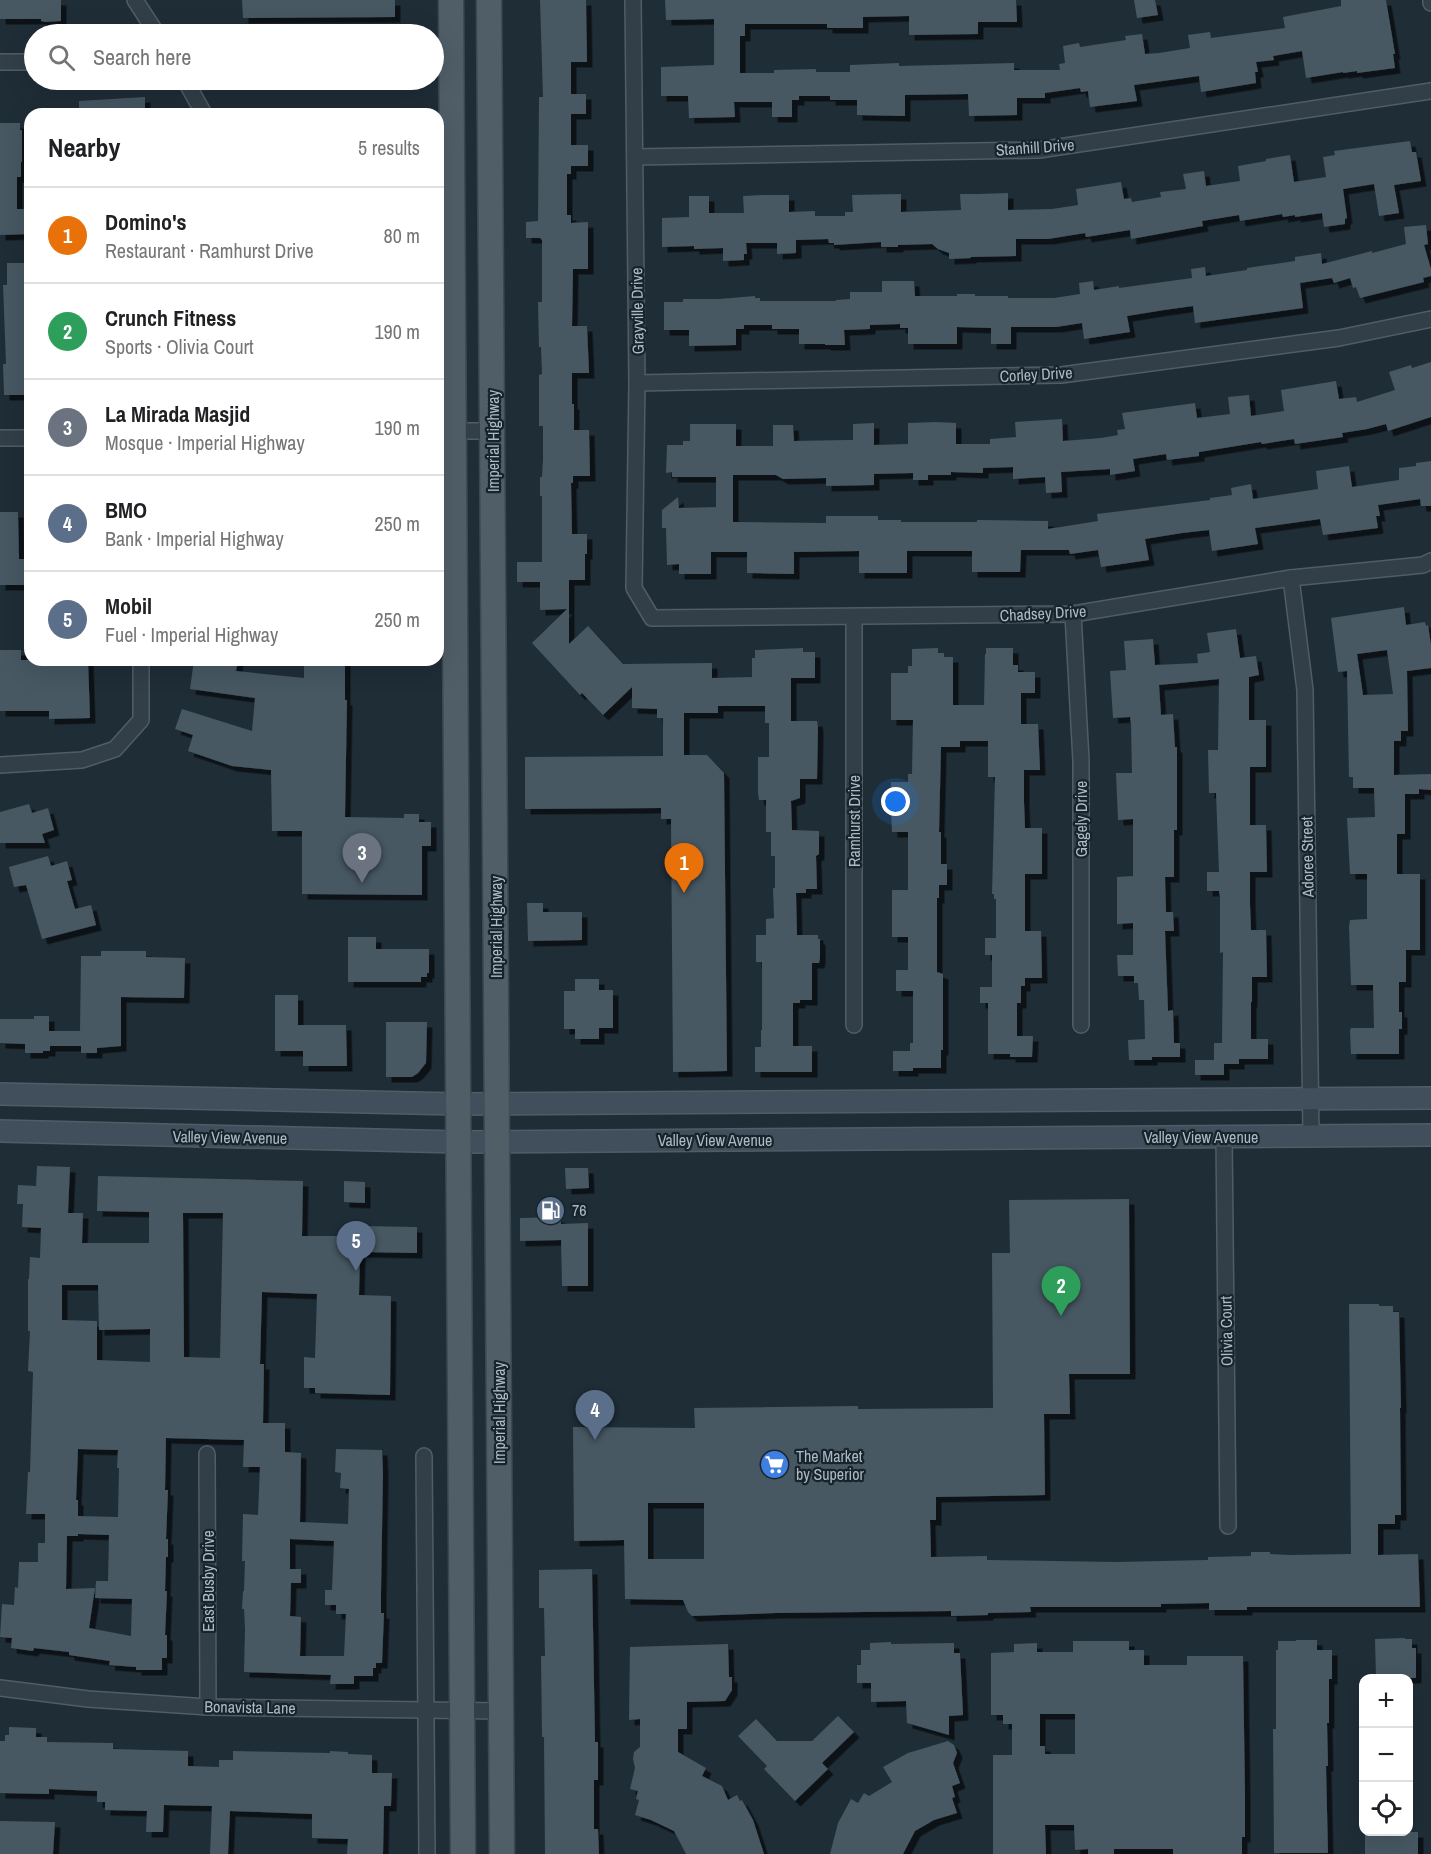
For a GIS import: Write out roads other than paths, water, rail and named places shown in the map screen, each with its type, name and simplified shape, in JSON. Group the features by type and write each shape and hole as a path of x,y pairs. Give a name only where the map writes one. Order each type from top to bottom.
{"main road":[{"path":"451,0 446,431 458,1142 463,1854"},
{"name":"Imperial Highway","path":"489,0 502,1854"},
{"path":"0,1094 457,1104 1431,1098"},
{"name":"Valley View Avenue","path":"0,1131 458,1142 1431,1135"},
{"path":"460,1537 500,1538"}],"street":[{"path":"135,0 151,24"},
{"name":"Grayville Drive","path":"633,0 637,383 634,588 652,618"},
{"path":"0,63 24,62"},
{"path":"191,90 201,108"},
{"name":"Stanhill Drive","path":"635,157 1039,150 1431,91"},
{"name":"Corley Drive","path":"637,383 1061,375 1339,338 1431,319"},
{"path":"446,431 492,431"},
{"path":"0,438 24,438"},
{"name":"Chadsey Drive","path":"652,618 1073,614 1291,578 1424,564 1431,561"},
{"name":"Adoree Street","path":"1291,578 1305,690 1311,1136"},
{"name":"Gagely Drive","path":"1073,614 1081,761 1081,1025"},
{"name":"Ramhurst Drive","path":"854,617 854,1025"},
{"path":"0,765 82,760 115,749 141,720 141,666"},
{"name":"Olivia Court","path":"1224,1136 1228,1526"},
{"name":"East Busby Drive","path":"207,1455 208,1707"},
{"path":"424,1456 428,1854"},
{"name":"Bonavista Lane","path":"0,1688 88,1699 208,1707 501,1711"}],"place":[{"name":"La Mirada Masjid","path":"362,883"},
{"name":"Domino's","path":"684,893"},
{"name":"76","path":"551,1210"},
{"name":"Mobil","path":"356,1271"},
{"name":"Crunch Fitness","path":"1061,1316"},
{"name":"BMO","path":"595,1440"},
{"name":"The Market by Superior","path":"775,1465"}]}
